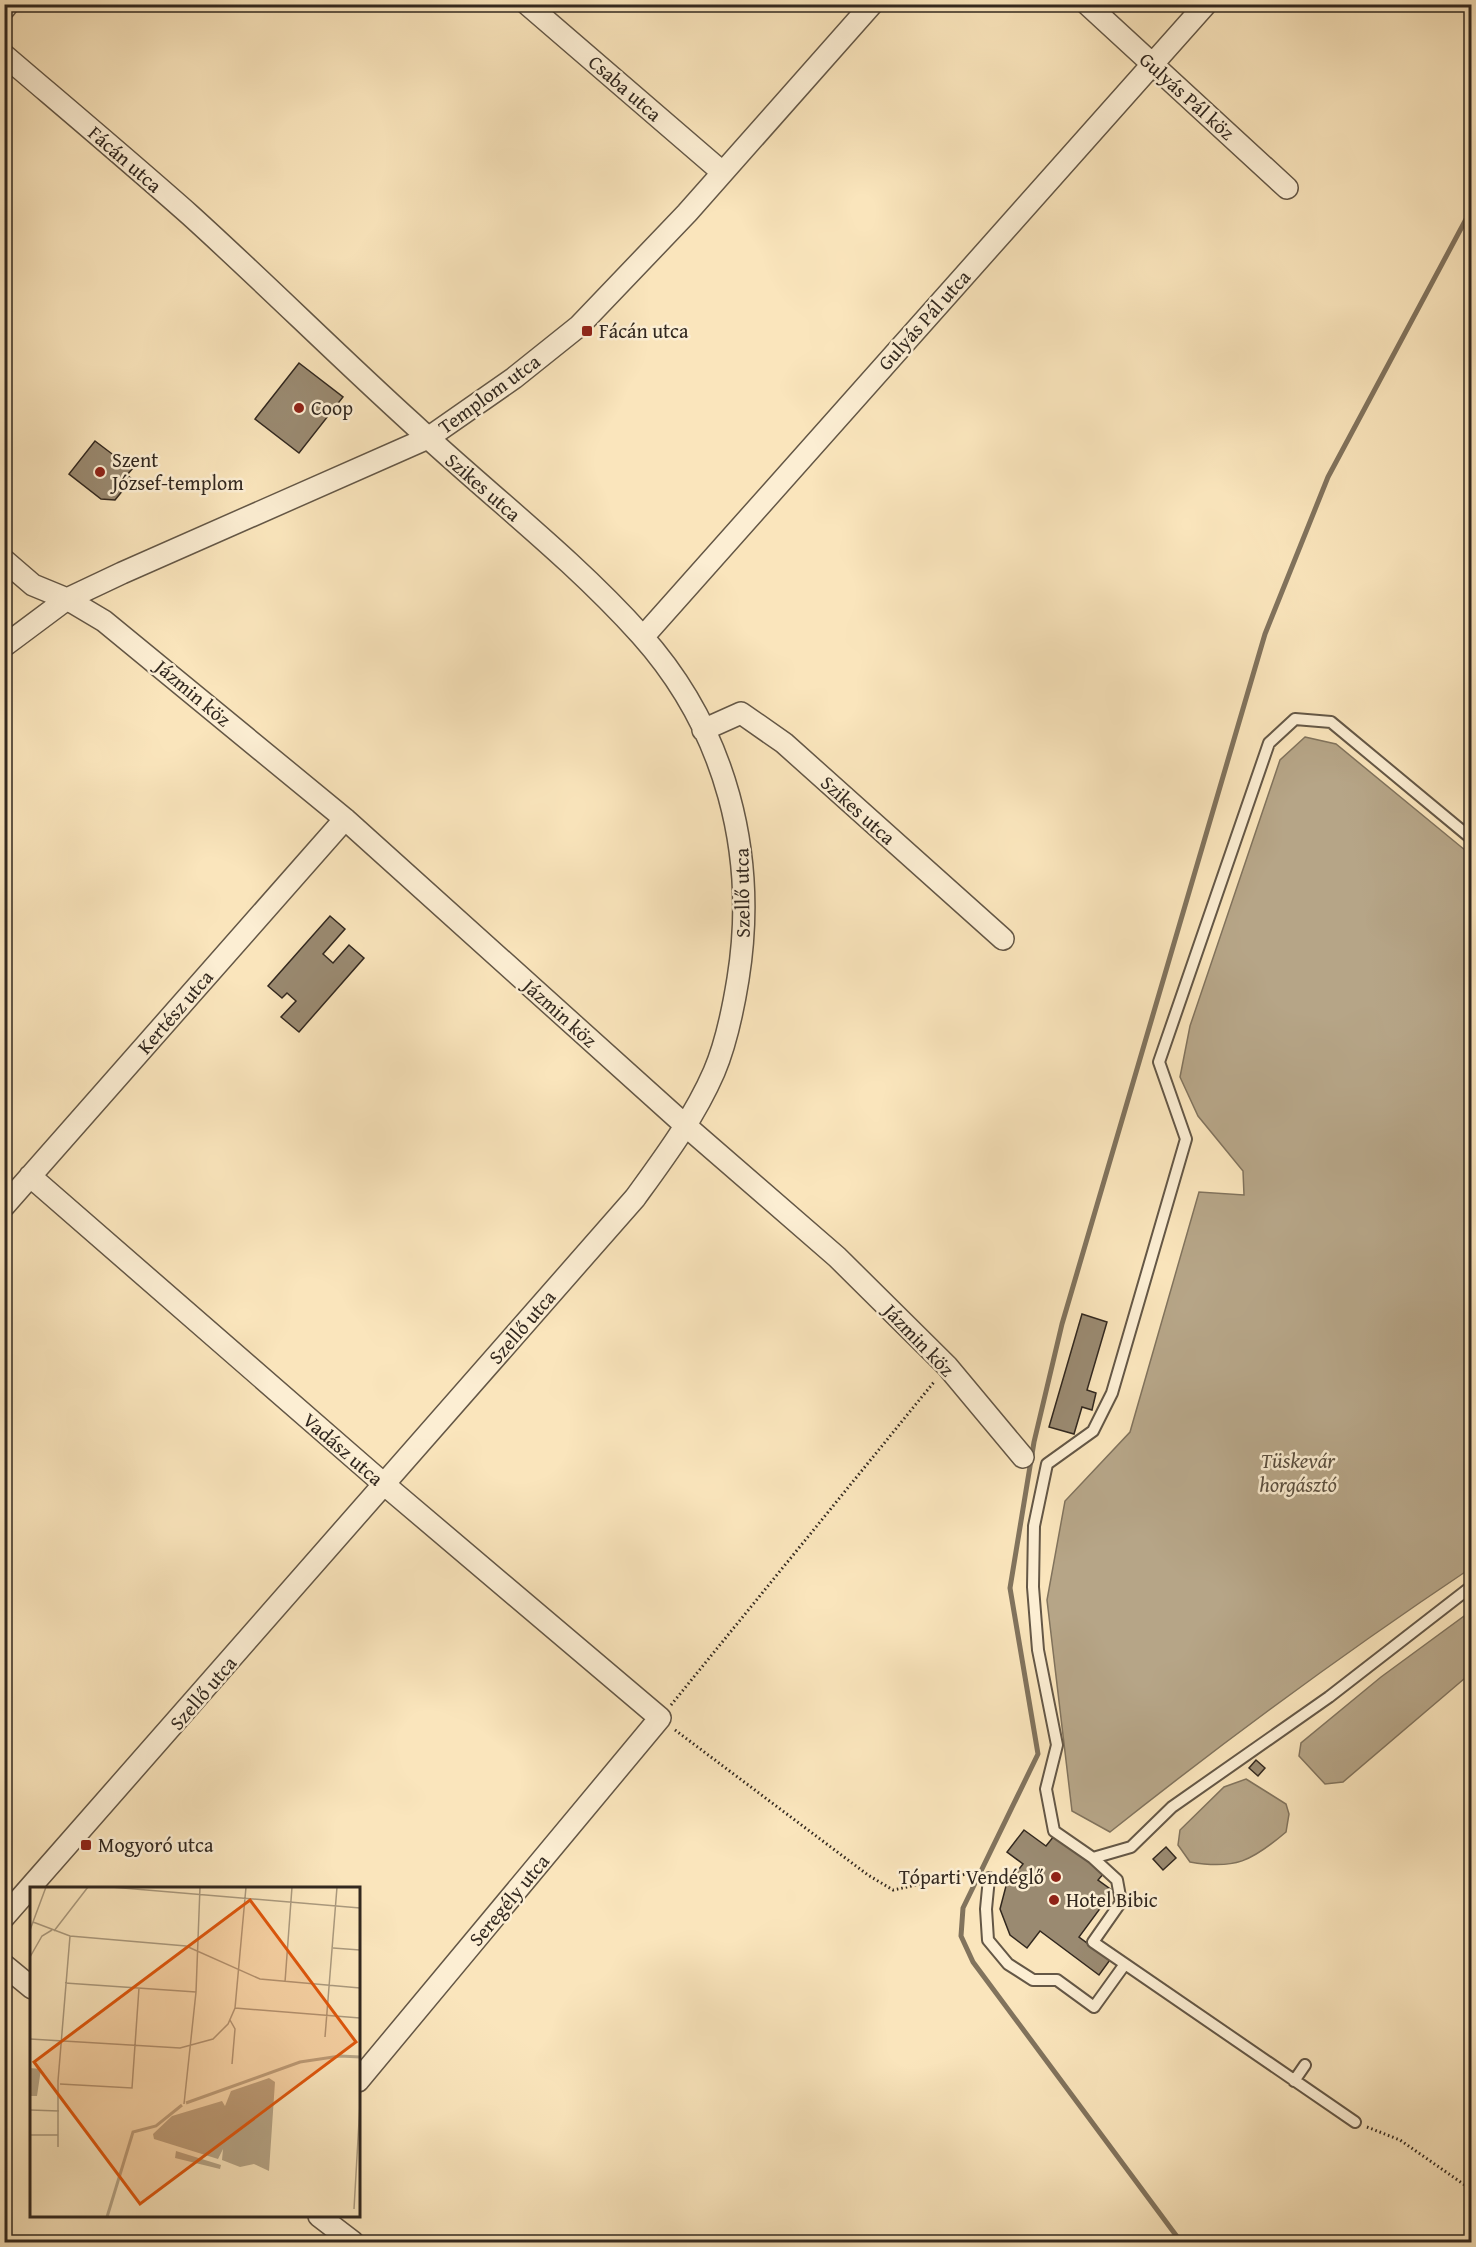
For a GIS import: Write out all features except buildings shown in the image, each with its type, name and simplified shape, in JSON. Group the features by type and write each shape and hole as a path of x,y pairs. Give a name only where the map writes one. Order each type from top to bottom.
{"street":[{"path":"4,9 9,4"},
{"name":"Csaba utca","path":"527,4 722,172"},
{"name":"Templom utca","path":"4,646 67,599 185,543 428,438 514,378 579,326 722,172 872,4"},
{"name":"Gulyás Pál köz","path":"1088,4 1287,188"},
{"name":"Gulyás Pál utca","path":"643,637 1151,63 1206,4"},
{"name":"Fácán utca","path":"4,55 190,216 428,438"},
{"name":"Szikes utca","path":"428,438 585,577 643,637"},
{"name":"Jázmin köz","path":"4,560 33,585 67,599 104,621 345,819 686,1126 837,1257 947,1366 1035,1461"},
{"name":"Szellő utca","path":"30,1887 635,1198 686,1126 715,1071 734,1006 745,939 745,880 740,834 718,761 703,730 683,692 643,637"},
{"name":"Szikes utca","path":"703,730 741,713 784,743 1003,939"},
{"name":"Kertész utca","path":"4,1206 345,819"},
{"name":"Vadász utca","path":"30,1176 385,1485 660,1718"},
{"name":"Seregély utca","path":"360,2079 660,1718"},
{"name":"Szellő utca","path":"4,1917 30,1888"},
{"path":"4,1965 30,1986"},
{"path":"320,2217 352,2242"}],"lane":[{"path":"1354,2122 1093,1942 1121,1902 1117,1880 1093,1858 1054,1831 1046,1789 1057,1745 1038,1650 1033,1587 1035,1461 1094,1431 1112,1393 1186,1139 1159,1062 1269,743 1295,719 1331,722 1472,839"},
{"path":"1093,1858 1131,1847 1172,1808 1329,1696 1472,1586"},
{"path":"989,1878 986,1909 988,1940 1016,1970 1033,1980 1057,1980 1094,2007 1125,1964"},
{"path":"1294,2081 1305,2065"}],"path":[{"path":"947,1366 660,1718 868,1875 893,1890 975,1872"},
{"path":"1354,2122 1400,2140 1472,2190"}],"water":[{"name":"Tüskevár horgásztó","path":"1305,737 1336,744 1471,855 1471,1568 1288,1696 1110,1832 1072,1811 1047,1600 1065,1501 1130,1432 1199,1192 1244,1195 1243,1171 1198,1116 1180,1077 1190,1026 1280,760"},
{"path":"1471,1611 1471,1673 1343,1782 1325,1784 1299,1756 1301,1743 1381,1677"},
{"path":"1246,1779 1286,1804 1289,1814 1286,1832 1263,1850 1242,1861 1219,1865 1190,1862 1178,1845 1180,1830 1224,1787"}],"waterway":[{"path":"1181,2242 973,1962 961,1936 963,1908 1038,1754 1010,1588 1034,1442 1062,1324 1265,634 1328,477 1472,208"}],"place":[{"name":"Fácán utca","path":"587,331"},
{"name":"Coop","path":"299,408"},
{"name":"Szent József-templom","path":"100,472"},
{"name":"Mogyoró utca","path":"86,1845"},
{"name":"Tóparti Vendéglő","path":"1056,1877"},
{"name":"Hotel Bibic","path":"1054,1900"}]}
